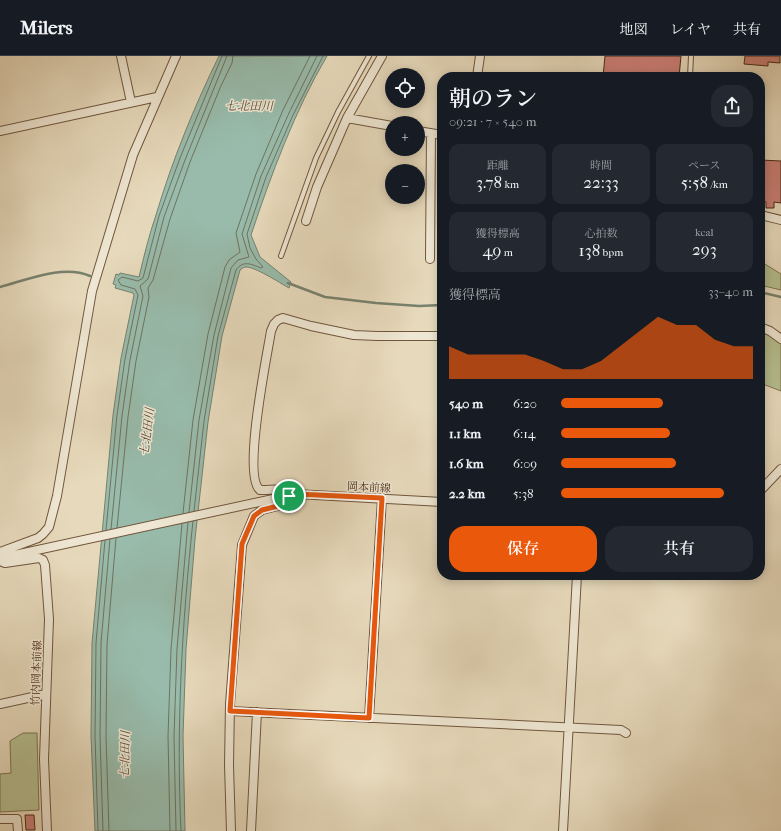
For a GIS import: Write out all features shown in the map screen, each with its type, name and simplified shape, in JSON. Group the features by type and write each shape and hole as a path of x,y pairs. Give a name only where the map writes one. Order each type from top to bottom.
{"street":[{"path":"121,56 131,102"},
{"path":"0,552 38,538 49,527 57,496 92,291 133,155 176,56"},
{"path":"306,221 317,187 347,118 382,56"},
{"path":"478,72 480,56"},
{"path":"0,131 157,97"},
{"path":"347,118 385,125"},
{"path":"425,132 437,134"},
{"path":"430,259 431,133"},
{"path":"765,217 781,220"},
{"path":"293,495 285,490 279,489 268,491 260,490 255,482 253,474 255,434 271,331 278,320 283,318 311,326 354,335 437,336"},
{"path":"765,329 781,339"},
{"path":"765,486 781,470"},
{"path":"0,558 66,542 293,495"},
{"path":"231,831 229,765 230,711 242,544 254,516 262,510 278,506 287,501 293,495"},
{"name":"岡本前線","path":"293,495 437,502"},
{"path":"369,718 382,498"},
{"name":"竹内岡本前線","path":"0,561 5,562 39,558 43,560 45,565 49,619 44,760 47,831"},
{"path":"563,831 577,580"},
{"path":"0,704 46,694"},
{"path":"230,711 621,730 626,733"},
{"path":"251,831 257,712"},
{"path":"0,819 17,818 18,831"}],"lane":[{"path":"281,256 316,158 338,112 368,56"},
{"path":"690,72 691,56"}],"shaded area":[{"path":"765,264 781,274 781,290 765,286"},
{"path":"765,328 781,333 781,391 765,385"},
{"path":"23,733 37,733 39,810 0,812 0,774 11,773 10,741"}],"water":[{"name":"七北田川","path":"219,56 327,56 304,98 284,143 251,235 260,257 291,282 289,288 267,275 249,267 245,267 240,270 222,336 208,422 195,539 186,649 183,736 185,831 95,831 91,736 92,643 113,415 121,358 134,295 133,293 115,288 116,285 113,284 116,274 119,275 120,273 139,277 151,230 176,154 192,114"}],"building":[{"path":"605,56 681,56 679,72 603,72"},
{"path":"745,56 780,56 780,63 768,62 768,66 744,64"},
{"path":"765,160 781,161 781,203 774,202 774,208 766,208"},
{"path":"25,815 34,815 35,830 26,830"}],"waterway":[{"path":"0,287 33,277 57,272 79,273 90,276"},
{"path":"288,283 325,297 376,303 419,306 437,305"},
{"path":"765,293 781,297"}],"route":[{"path":"296,494 382,498 369,718 230,711 242,544 250,522 254,516 262,510 278,506 287,501 289,496 296,494"}]}
